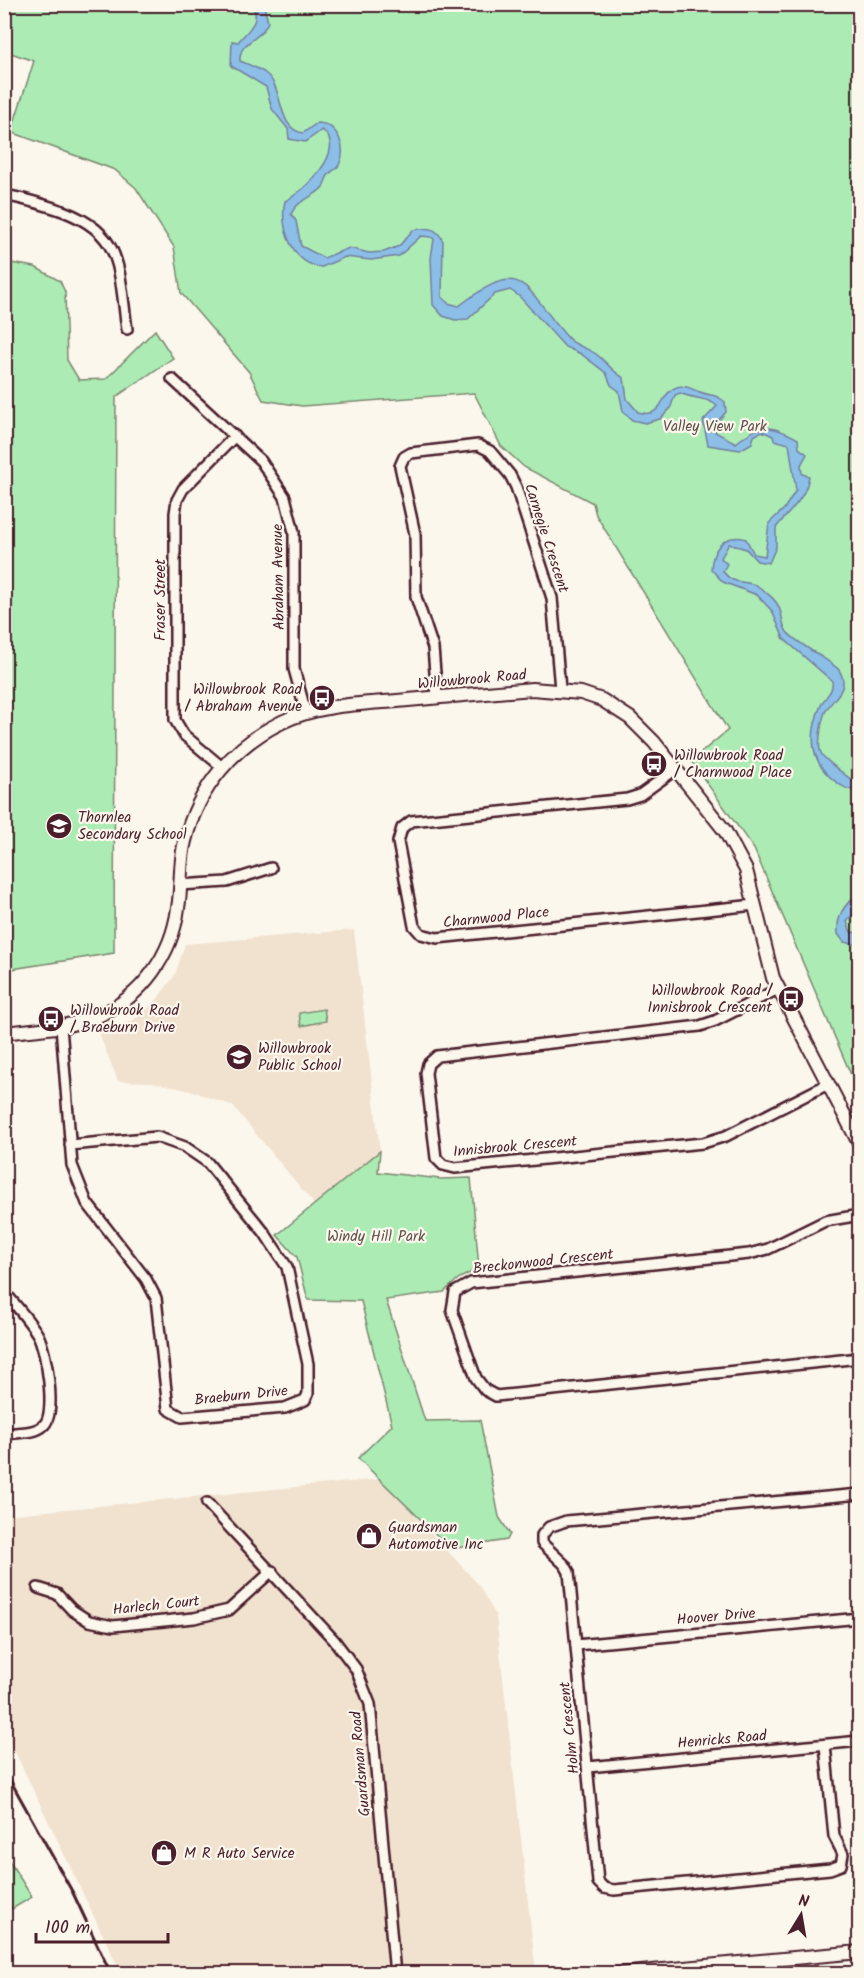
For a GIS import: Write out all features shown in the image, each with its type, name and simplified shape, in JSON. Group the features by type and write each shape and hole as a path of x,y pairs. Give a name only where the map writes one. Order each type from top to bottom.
{"street":[{"path":"4,195 73,214 103,234 118,266 127,329"},
{"name":"Abraham Avenue","path":"172,379 268,469 280,487 289,509 295,544 294,669 306,713"},
{"name":"Fraser Street","path":"222,767 184,735 175,720 175,513 177,500 183,489 235,436"},
{"name":"Carnegie Crescent","path":"437,697 433,648 416,597 415,530 400,466 404,457 411,453 471,445 490,451 516,487 552,598 560,689"},
{"name":"Willowbrook Road","path":"4,1033 61,1026 106,1011 130,995 148,978 171,939 178,908 184,843 192,816 222,767 263,732 306,713 343,706 532,688 560,689 591,696 622,711 639,724 734,843 746,870 765,954 778,989 860,1144"},
{"name":"Charnwood Place","path":"676,769 640,795 627,800 416,820 406,824 400,832 399,846 414,926 421,934 437,938 755,905"},
{"path":"180,885 227,882 271,868"},
{"name":"Innisbrook Crescent","path":"778,989 715,1021 700,1026 437,1056 430,1061 426,1073 436,1158 443,1165 455,1168 703,1143 726,1136 828,1084"},
{"name":"Braeburn Drive","path":"61,1026 70,1144 72,1165 87,1203 156,1298 166,1400 172,1413 182,1417 285,1408 305,1400 308,1394 308,1364 286,1267 264,1232 207,1162 185,1148 157,1137 70,1144"},
{"name":"Breckonwood Crescent","path":"860,1215 825,1221 768,1249 749,1254 471,1283 455,1292 452,1306 476,1378 485,1390 495,1396 860,1358"},
{"path":"4,1291 40,1340 45,1359 50,1411 47,1422 38,1429 4,1434"},
{"name":"Holm Crescent","path":"825,1745 834,1836 843,1854 841,1864 835,1868 614,1890 604,1888 598,1882 569,1572 566,1565 542,1543 542,1535 549,1527 566,1521 860,1494"},
{"name":"Guardsman Road","path":"207,1503 272,1571 348,1659 370,1704 395,1974"},
{"name":"Harlech Court","path":"38,1588 57,1594 72,1610 89,1621 113,1626 194,1618 229,1610 272,1571"},
{"name":"Hoover Drive","path":"576,1645 860,1618"},
{"name":"Henricks Road","path":"588,1767 860,1742"},
{"path":"619,1974 860,1952"}],"shaded area":[{"name":"Willowbrook Public School","path":"354,930 380,1151 314,1204 233,1106 195,1092 152,1082 118,1081 99,1033 132,1021 153,1005 175,975 185,944"},
{"path":"381,1479 478,1584 496,1616 536,1973 121,1973 5,1731 5,1515"}],"green space":[{"name":"Valley View Park","path":"5,4 834,4 859,13 859,1075 852,1077 754,849 691,761 728,730 596,515 593,503 524,467 501,446 474,393 302,406 263,400 249,372 181,293 174,247 136,188 115,170 11,132 34,61 5,51"},
{"path":"5,262 35,267 60,281 65,292 67,360 79,380 106,379 155,330 173,358 116,397 114,953 5,970"},
{"path":"324,1009 326,1021 301,1026 299,1013"},
{"name":"Windy Hill Park","path":"380,1151 378,1172 441,1179 471,1178 479,1268 458,1279 444,1292 386,1300 425,1421 480,1420 499,1517 510,1534 507,1540 451,1549 358,1458 392,1425 361,1301 308,1300 297,1257 277,1235"},
{"path":"8,1859 32,1897 12,1909 5,1898 5,1861"}],"water":[{"path":"252,5 264,6 268,22 260,34 243,49 240,61 263,71 271,79 284,116 294,130 303,133 317,123 324,124 335,132 341,144 342,151 338,166 329,174 323,187 298,205 291,214 296,221 301,246 324,258 349,248 369,253 384,252 399,246 413,230 431,229 441,236 443,241 442,297 448,303 459,306 481,290 498,282 511,280 522,284 571,341 596,354 624,378 627,399 638,412 653,412 671,390 683,386 716,396 725,402 726,412 719,420 715,432 736,443 752,432 766,428 780,430 798,439 799,448 807,454 801,465 802,474 809,476 804,492 796,505 776,528 776,547 769,563 757,561 746,549 729,544 721,558 727,564 723,571 731,579 755,585 768,594 779,606 787,632 839,670 842,676 842,687 823,717 820,749 827,760 859,785 859,793 844,787 832,778 818,761 815,751 814,729 821,705 830,691 832,681 784,639 772,611 757,595 723,582 711,569 717,549 726,540 732,538 746,539 754,554 765,556 769,523 784,509 796,490 789,444 774,440 773,436 762,431 754,436 752,443 740,450 708,445 703,421 717,406 709,401 680,393 675,395 670,409 660,419 645,423 632,420 623,411 619,391 611,385 606,373 581,354 565,347 519,296 510,290 495,294 468,319 455,320 443,316 433,305 431,258 434,239 431,237 421,236 399,256 371,260 345,257 322,267 312,265 303,259 290,243 286,232 285,201 303,189 321,169 330,148 329,138 322,130 305,142 289,139 288,129 272,109 266,87 231,66 232,41 238,42 254,21 255,11"},
{"path":"859,894 859,907 847,922 851,932 859,933 859,945 844,942 838,934 838,921 842,911"}],"railway":[{"path":"4,1769 73,1893 111,1974"}],"place":[{"name":"Willowbrook Road / Abraham Avenue","path":"322,698"},
{"name":"Willowbrook Road / Charnwood Place","path":"654,764"},
{"name":"Thornlea Secondary School","path":"59,826"},
{"name":"Willowbrook Road / Innisbrook Crescent","path":"791,999"},
{"name":"Willowbrook Road / Braeburn Drive","path":"51,1019"},
{"name":"Willowbrook Public School","path":"239,1057"},
{"name":"Guardsman Automotive Inc","path":"369,1536"},
{"name":"M R Auto Service","path":"164,1853"}]}
